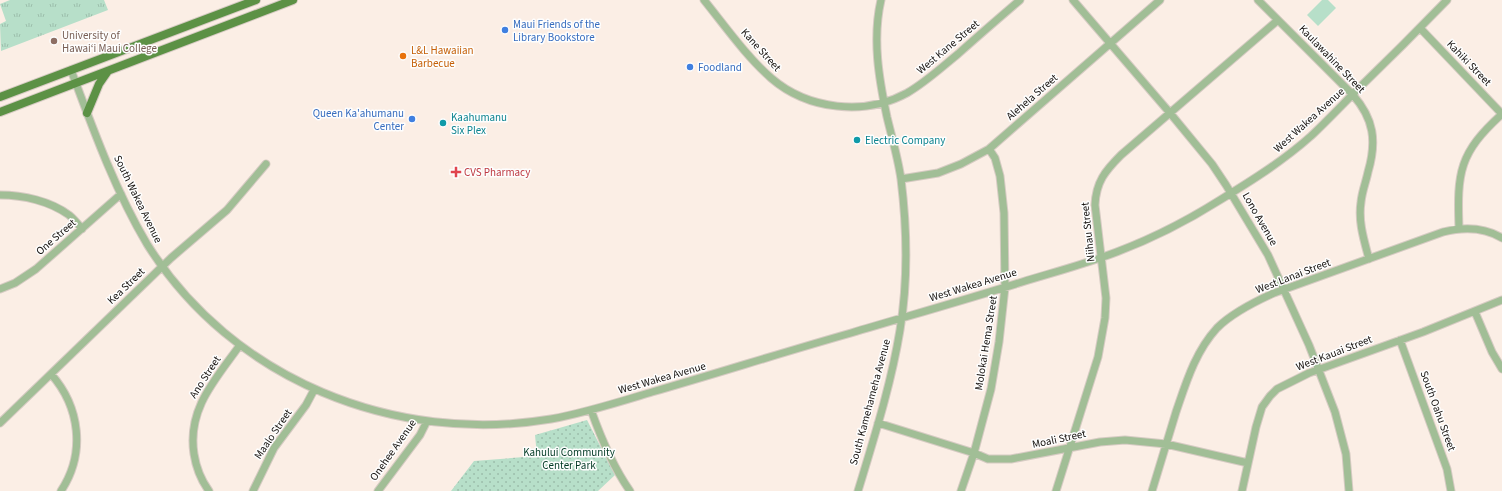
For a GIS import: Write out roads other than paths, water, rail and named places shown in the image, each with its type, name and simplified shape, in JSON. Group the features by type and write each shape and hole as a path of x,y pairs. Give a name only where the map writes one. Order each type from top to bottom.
{"main road":[{"path":"0,97 256,0"},
{"path":"0,112 293,0"},
{"path":"87,113 98,84 109,71"}],"street":[{"name":"Kane Street","path":"704,0 756,63 771,78 786,89 811,101 830,106 845,107 884,103"},
{"name":"South Kamehameha Avenue","path":"858,491 893,365 901,318 905,281 904,213 901,179 884,103 876,46 881,0"},
{"name":"West Kane Street","path":"884,103 907,93 931,76 1020,0"},
{"name":"Lono Avenue","path":"1073,0 1212,164 1268,255 1319,370 1341,430 1346,454 1349,491"},
{"name":"Alehela Street","path":"901,179 938,173 961,164 989,149 1160,0"},
{"name":"Kaulawahine Street","path":"1258,0 1353,95 1361,104 1367,115 1371,125 1373,139 1372,158 1362,191 1360,210 1362,233 1370,259"},
{"name":"West Wakea Avenue","path":"427,421 442,424 507,424 546,420 591,410 1102,258 1143,241 1204,210 1279,162 1309,138 1447,0"},
{"name":"Niihau Street","path":"1056,491 1098,356 1102,334 1106,298 1095,196 1102,177 1121,155 1278,20"},
{"name":"Kahiki Street","path":"1420,28 1502,114"},
{"name":"South Wakea Avenue","path":"71,70 87,113 121,194 142,235 162,266 193,304 240,345 286,376 314,390 351,404 389,415 427,421"},
{"path":"1502,114 1476,140 1468,153 1461,170 1458,184 1459,228 1484,231 1502,238"},
{"name":"Molokai Hema Street","path":"961,491 974,453 991,389 999,342 1005,287 1004,213 1000,176 995,158 989,149"},
{"name":"Kea Street","path":"0,423 162,266 227,210 266,164"},
{"name":"One Street","path":"0,289 15,283 30,273 121,194"},
{"path":"0,195 28,198 47,203 69,216 82,229"},
{"name":"West Lanai Street","path":"1152,491 1166,444 1196,357 1210,337 1226,320 1274,293 1443,232 1459,228"},
{"name":"West Kauai Street","path":"1242,491 1256,427 1262,407 1277,389 1293,380 1475,312 1502,300"},
{"path":"1475,312 1492,352 1502,370"},
{"name":"South Oahu Street","path":"1400,340 1447,469 1451,491"},
{"name":"Ano Street","path":"209,491 197,467 193,447 194,426 199,406 205,395 240,345"},
{"path":"51,374 70,403 78,436 76,455 72,470 62,491"},
{"name":"Maalo Street","path":"253,491 274,448 306,405 314,390"},
{"path":"591,410 610,457 630,491"},
{"name":"Onehee Avenue","path":"378,491 420,435 427,421"},
{"name":"Moali Street","path":"878,423 974,453 988,459 1003,460 1024,458 1100,442 1125,440 1166,444 1248,463"}],"place":[{"name":"Maui Friends of the Library Bookstore","path":"505,30"},
{"name":"University of Hawai‘i Maui College","path":"54,41"},
{"name":"L&L Hawaiian Barbecue","path":"403,56"},
{"name":"Foodland","path":"690,67"},
{"name":"Queen Ka'ahumanu Center","path":"412,119"},
{"name":"Kaahumanu Six Plex","path":"443,123"},
{"name":"Electric Company","path":"857,140"},
{"name":"CVS Pharmacy","path":"456,172"}],"park label":[{"name":"Kahului Community Center Park","path":"569,458"}]}
